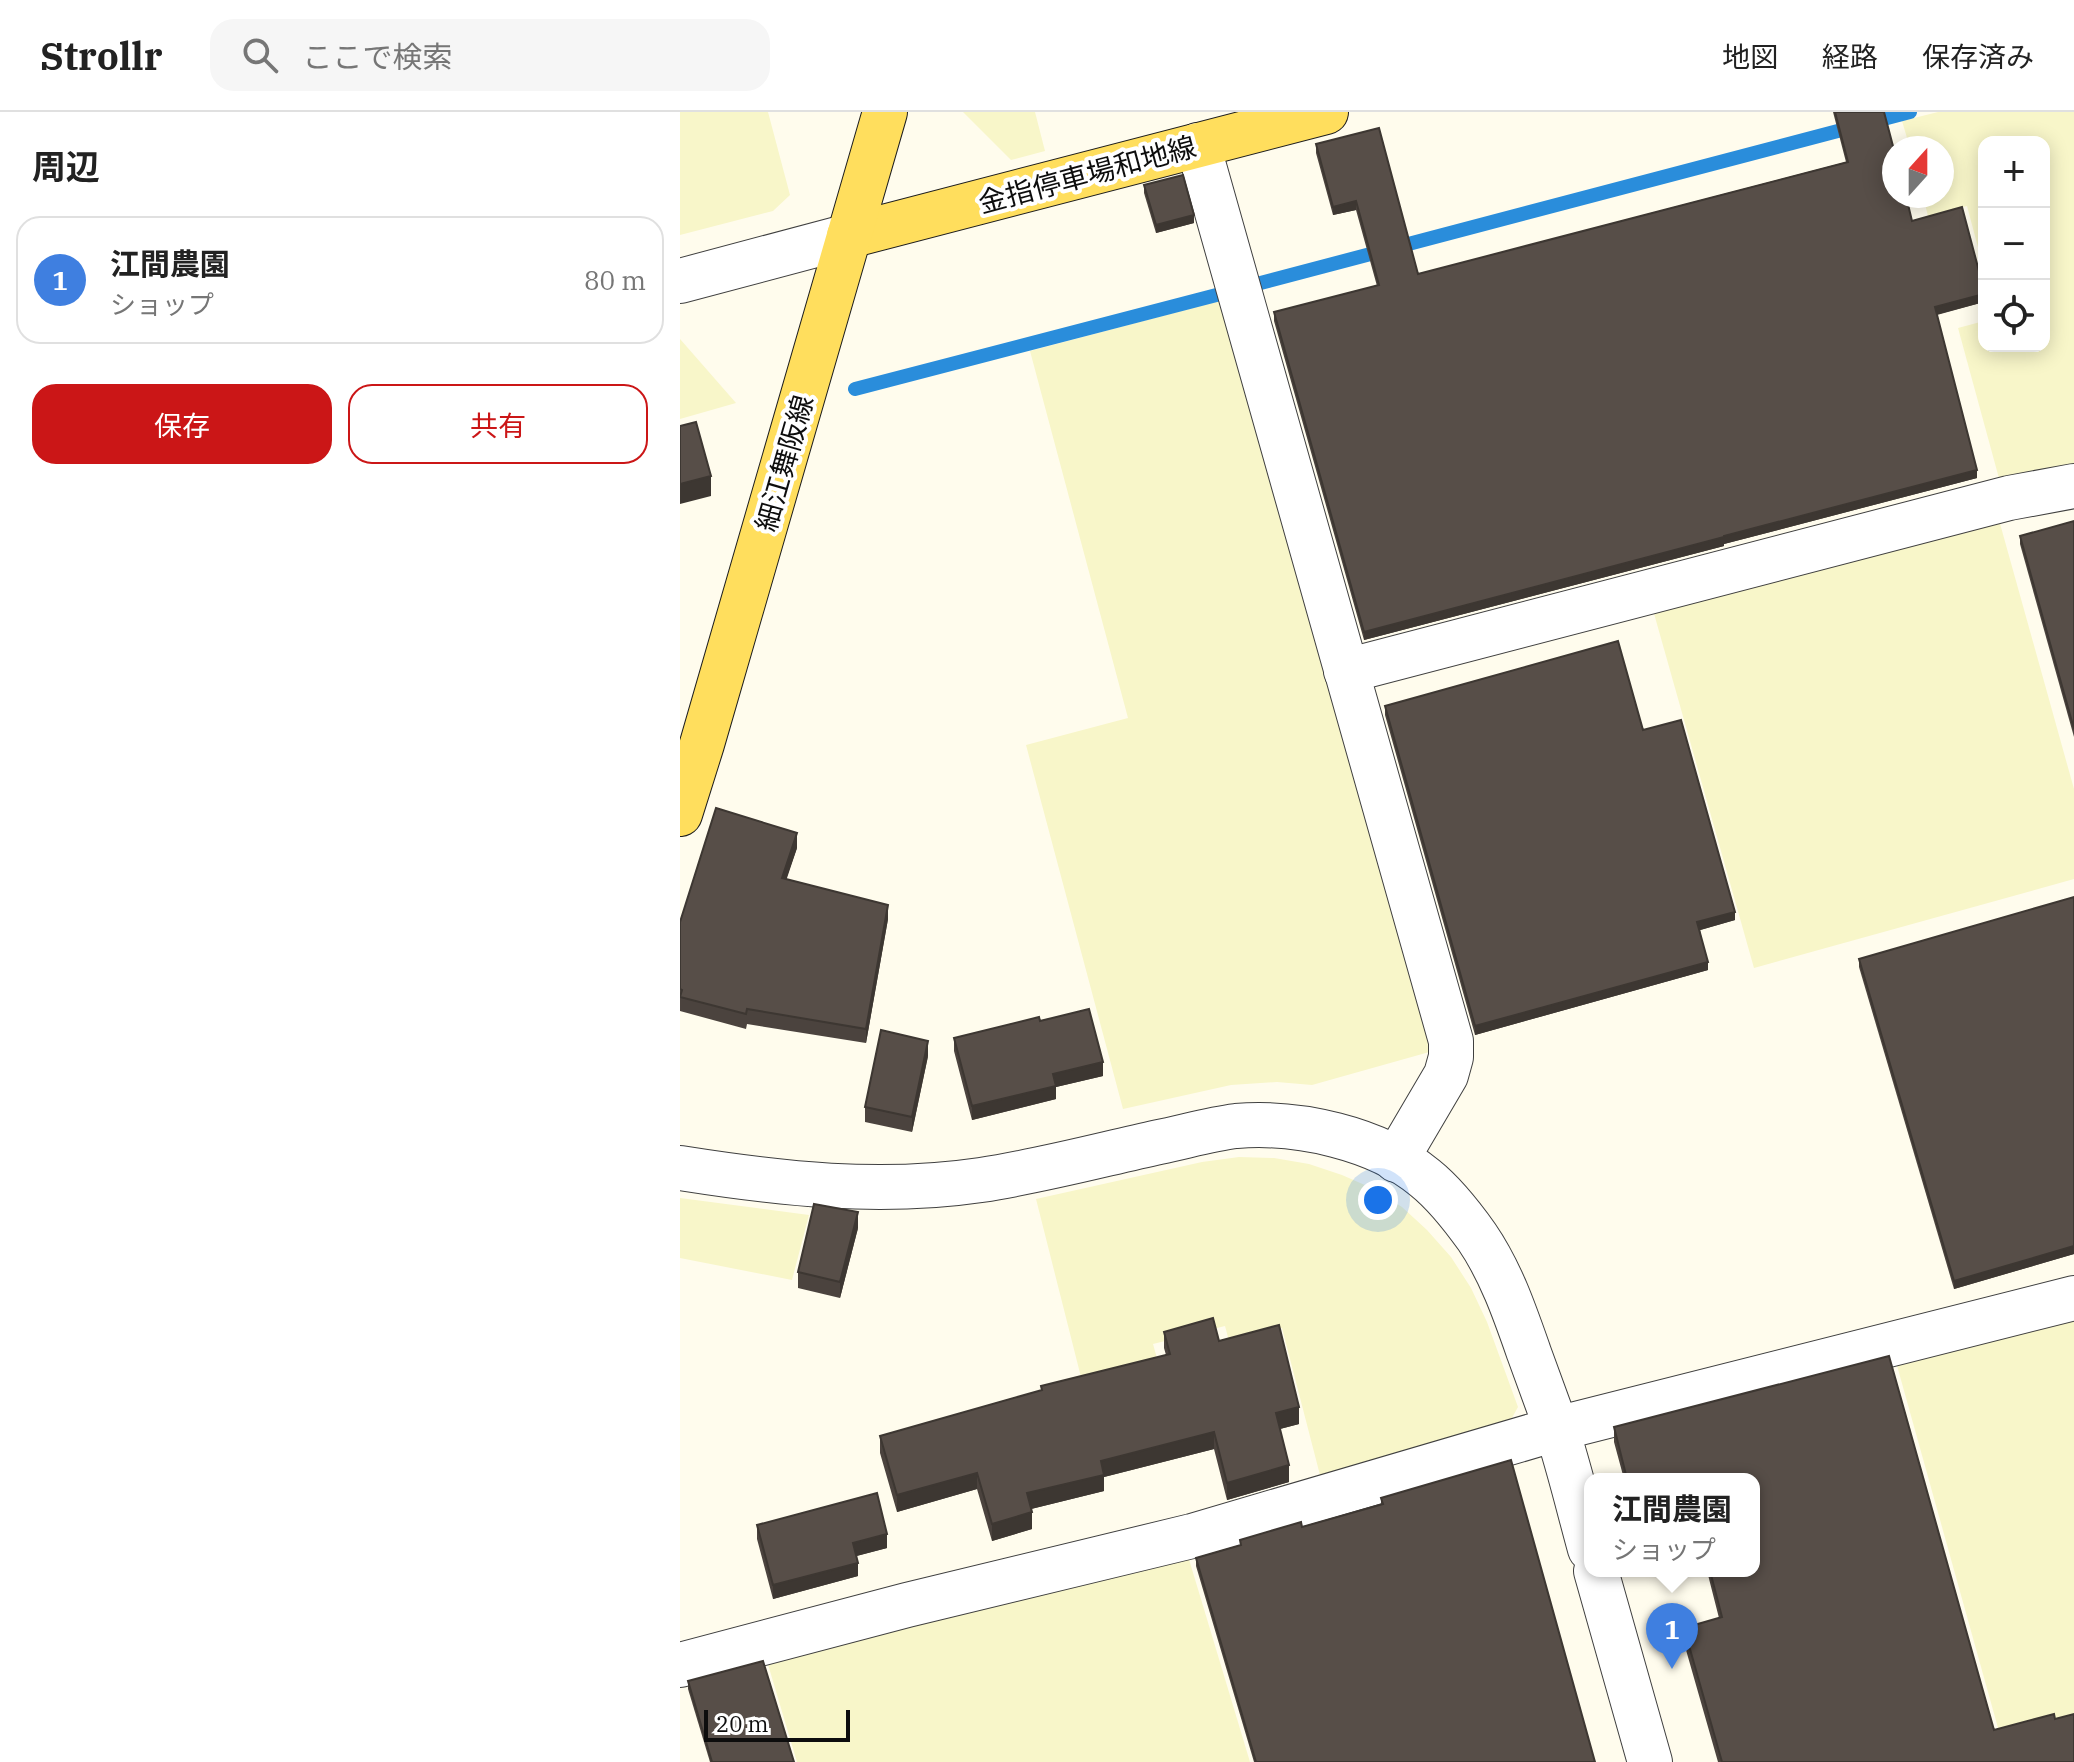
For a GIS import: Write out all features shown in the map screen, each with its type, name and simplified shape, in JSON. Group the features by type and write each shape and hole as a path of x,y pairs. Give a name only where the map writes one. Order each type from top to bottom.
{"main road":[{"name":"細江舞阪線","path":"680,814 885,112"},
{"name":"金指停車場和地線","path":"849,236 1326,112"}],"street":[{"path":"1198,145 1451,1041 1446,1075 1396,1160"},
{"path":"680,281 849,236"},
{"path":"1346,671 2009,498 2074,486"},
{"path":"680,1168 799,1185 920,1186 1025,1172 1236,1127 1276,1126 1316,1130 1355,1141 1425,1178 1454,1207 1478,1239 1499,1275 1515,1312 1556,1429 1584,1528"},
{"path":"680,1665 922,1601 1192,1536 1556,1429 2074,1298"},
{"path":"1598,1577 1650,1762"}],"shaded area":[{"path":"680,112 768,112 790,195 773,211 680,235"},
{"path":"963,112 1035,112 1045,151 1011,160"},
{"path":"1938,112 2074,112 2074,468 2000,482 1958,328 1978,323 1978,352 2050,352 2050,136 1978,136 1978,247 1967,206 1928,216 1926,208 1954,208 1954,136 1906,136 1902,121"},
{"path":"1230,298 1440,1049 1312,1085 1277,1082 1231,1085 1123,1109 1026,745 1128,718 1030,351"},
{"path":"680,339 736,403 680,419"},
{"path":"1999,520 2074,789 2074,879 1754,968 1653,610"},
{"path":"1239,1157 1274,1158 1309,1164 1342,1175 1374,1189 1402,1207 1427,1230 1451,1257 1471,1288 1487,1322 1518,1407 1508,1425 1321,1479 1282,1328 1229,1341 1225,1326 1153,1344 1160,1369 1084,1389 1036,1199 1202,1162"},
{"path":"680,1198 809,1215 792,1280 680,1258"},
{"path":"2074,1317 2074,1714 2000,1735 1896,1362"},
{"path":"1188,1556 1250,1762 797,1762 767,1661"}],"building":[{"path":"1835,112 1884,112 1890,136 1882,136 1882,208 1909,208 1912,221 1962,207 1978,267 1978,296 1935,307 1977,470 1364,632 1274,312 1379,285 1356,201 1333,207 1316,144 1379,128 1418,274 1848,162"},
{"path":"1183,175 1194,215 1156,225 1144,185"},
{"path":"696,422 711,476 680,484 680,426"},
{"path":"2074,521 2074,729 2020,536"},
{"path":"1618,641 1643,730 1681,720 1735,912 1697,922 1708,962 1475,1026 1385,706"},
{"path":"716,808 797,833 782,878 888,905 866,1029 747,1009 746,1014 680,997 680,922"},
{"path":"2074,897 2074,1246 1954,1281 1859,959"},
{"path":"1089,1009 1103,1062 1053,1074 1056,1086 972,1106 954,1038 1039,1017 1040,1021"},
{"path":"881,1030 928,1041 912,1117 865,1107"},
{"path":"814,1204 858,1212 840,1282 798,1272"},
{"path":"1213,1318 1219,1341 1279,1325 1299,1407 1276,1413 1289,1465 1227,1483 1214,1432 1101,1461 1104,1475 1027,1493 1032,1512 992,1524 977,1473 897,1495 880,1436 1042,1390 1041,1386 1170,1354 1164,1332"},
{"path":"1889,1356 1994,1730 2054,1714 2055,1719 2074,1714 2074,1762 1722,1762 1684,1628 1722,1617 1712,1577 1760,1577 1760,1473 1626,1473 1614,1427"},
{"path":"1511,1460 1595,1762 1256,1762 1196,1558 1241,1545 1240,1540 1301,1522 1302,1527 1383,1504 1381,1498"},
{"path":"877,1493 887,1534 853,1543 858,1563 773,1585 757,1525"},
{"path":"763,1661 794,1762 712,1762 688,1681"}],"waterway":[{"path":"1249,286 1910,112"},
{"path":"855,389 1228,292"}],"place":[{"name":"江間農園","path":"1672,1669"}]}
